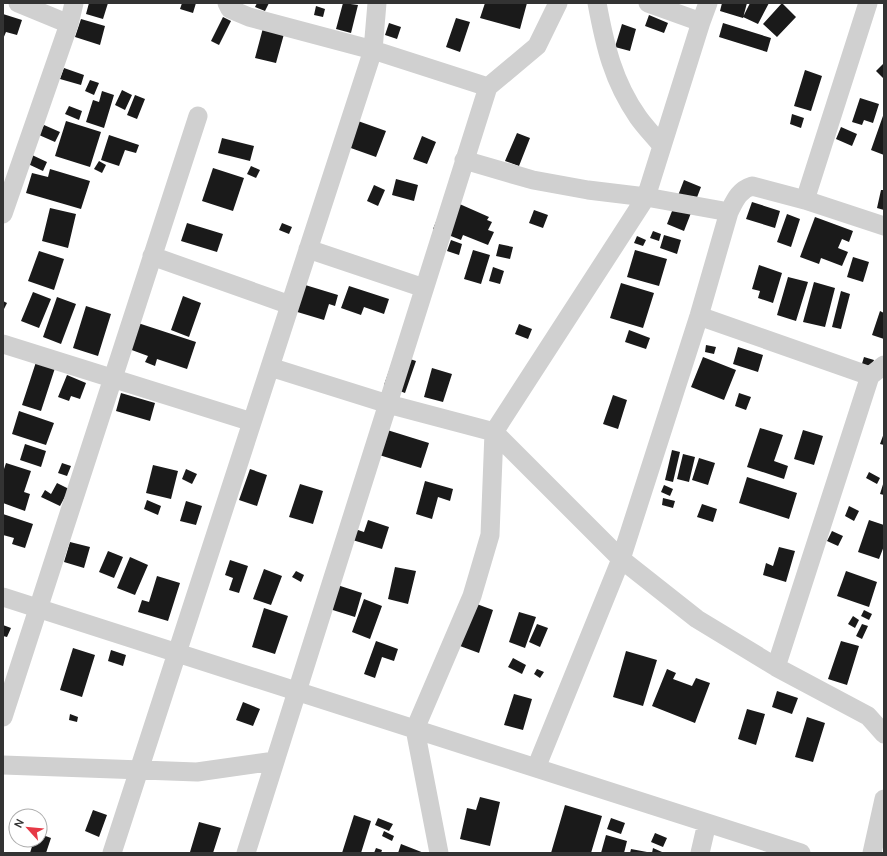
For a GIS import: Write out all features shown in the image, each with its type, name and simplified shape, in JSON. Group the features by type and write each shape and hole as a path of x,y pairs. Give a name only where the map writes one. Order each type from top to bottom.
{"street":[{"path":"18,3 69,24"},
{"path":"3,214 69,24 74,3"},
{"path":"227,3 230,9 249,17 373,50 488,86"},
{"path":"112,853 373,50 377,3"},
{"path":"246,853 488,86 537,46 558,3"},
{"path":"597,3 611,66 623,92 639,118 662,146"},
{"path":"648,3 701,22"},
{"path":"439,853 415,729 472,596 490,535 494,432 646,197 708,3"},
{"path":"805,200 868,3"},
{"path":"3,717 198,116"},
{"path":"464,160 533,180 588,190 646,197 729,212"},
{"path":"536,768 621,559 699,316 729,212 737,196 744,189 752,186 805,200 884,226"},
{"path":"308,249 424,288"},
{"path":"152,256 290,305"},
{"path":"699,316 877,370 776,667"},
{"path":"3,344 252,422"},
{"path":"270,367 388,404 494,432 621,559 697,619 776,667 868,716 884,734"},
{"path":"3,597 801,853"},
{"path":"3,765 197,772 275,761"},
{"path":"872,853 884,799"},
{"path":"700,853 707,823"}],"building":[{"path":"89,3 108,3 103,19 86,14"},
{"path":"182,3 196,3 193,13 180,9"},
{"path":"257,3 269,3 265,11 255,7"},
{"path":"343,3 358,5 351,33 336,29"},
{"path":"485,3 527,3 520,29 480,18"},
{"path":"722,3 747,3 743,18 720,11"},
{"path":"750,3 769,3 758,24 743,17"},
{"path":"782,3 796,17 777,37 763,24"},
{"path":"316,6 325,9 323,17 314,15"},
{"path":"3,14 22,20 17,35 6,32 3,39"},
{"path":"649,15 668,23 664,33 645,26"},
{"path":"223,17 231,21 219,45 211,41"},
{"path":"456,18 470,22 460,52 446,47"},
{"path":"81,19 105,26 100,45 75,37"},
{"path":"389,23 401,27 397,39 385,35"},
{"path":"723,23 771,38 767,52 719,37"},
{"path":"622,24 636,29 630,51 615,47"},
{"path":"263,28 284,34 276,63 255,58"},
{"path":"884,63 884,79 876,71"},
{"path":"64,68 84,75 81,85 60,79"},
{"path":"805,70 822,76 811,111 794,106"},
{"path":"90,80 99,83 94,95 85,91"},
{"path":"122,90 132,95 125,110 115,105"},
{"path":"102,91 114,95 104,128 86,122 93,100 99,102"},
{"path":"135,95 145,99 137,119 127,115"},
{"path":"860,98 879,104 873,123 864,120 862,125 852,122"},
{"path":"69,106 82,111 79,120 65,114"},
{"path":"884,113 884,155 871,150"},
{"path":"792,114 804,118 801,128 790,124"},
{"path":"66,121 101,132 90,167 55,156"},
{"path":"358,121 386,131 376,157 348,147"},
{"path":"44,125 60,132 55,142 39,135"},
{"path":"841,127 857,134 852,146 836,139"},
{"path":"517,133 530,138 519,166 505,161"},
{"path":"109,135 139,145 136,153 125,150 119,166 101,160"},
{"path":"422,136 436,142 427,164 413,159"},
{"path":"222,138 254,146 250,161 218,153"},
{"path":"32,155 47,162 43,171 28,164"},
{"path":"99,161 106,165 102,173 94,169"},
{"path":"251,166 260,170 256,178 247,174"},
{"path":"213,168 244,178 233,211 202,201"},
{"path":"50,169 90,181 81,209 26,193 32,173 48,177"},
{"path":"396,179 418,185 414,201 392,195"},
{"path":"684,180 701,187 684,231 667,224"},
{"path":"374,185 385,190 378,206 367,201"},
{"path":"881,190 884,190 884,210 877,208"},
{"path":"446,198 489,217 487,220 492,222 488,230 494,232 488,245 463,235 461,240 433,229"},
{"path":"752,202 780,211 775,228 746,219"},
{"path":"50,208 76,214 68,248 42,241"},
{"path":"534,210 548,215 543,228 529,223"},
{"path":"787,214 800,219 791,247 777,242"},
{"path":"815,217 853,231 849,242 842,239 838,248 848,252 842,266 821,258 819,264 800,257"},
{"path":"187,223 223,234 217,252 181,241"},
{"path":"282,223 292,227 289,234 279,230"},
{"path":"653,231 661,234 659,241 650,238"},
{"path":"664,235 681,240 677,254 660,248"},
{"path":"637,236 646,240 643,246 634,243"},
{"path":"451,240 462,244 459,255 447,251"},
{"path":"499,244 513,247 510,259 496,256"},
{"path":"473,250 490,255 481,284 464,279"},
{"path":"635,250 667,259 659,286 627,277"},
{"path":"39,251 64,259 54,290 28,281"},
{"path":"853,257 869,262 863,282 847,277"},
{"path":"759,265 782,273 773,303 758,298 760,291 752,289"},
{"path":"493,267 504,271 500,284 489,281"},
{"path":"788,277 808,282 796,321 777,315"},
{"path":"814,282 835,288 825,327 803,322"},
{"path":"621,283 654,293 643,328 610,318"},
{"path":"302,284 338,295 335,306 329,304 324,320 294,311"},
{"path":"349,286 389,299 384,314 364,307 361,315 341,308"},
{"path":"841,291 850,294 841,329 832,327"},
{"path":"33,292 51,299 39,328 21,321"},
{"path":"183,296 201,303 189,337 171,330"},
{"path":"57,297 76,304 61,344 43,337"},
{"path":"3,301 7,303 3,311"},
{"path":"86,306 111,314 98,356 73,348"},
{"path":"880,311 884,313 884,339 872,335"},
{"path":"138,323 196,342 187,369 157,359 155,366 145,362 148,356 129,349"},
{"path":"519,324 532,329 528,339 515,334"},
{"path":"629,330 650,338 646,349 625,342"},
{"path":"706,345 716,347 714,354 705,352"},
{"path":"738,347 763,355 758,372 733,364"},
{"path":"395,354 416,361 405,393 384,385"},
{"path":"703,357 736,370 724,400 691,387"},
{"path":"864,357 874,360 871,370 861,367"},
{"path":"36,362 55,368 41,411 22,405"},
{"path":"432,368 452,374 443,402 424,397"},
{"path":"67,375 86,383 80,399 71,396 69,401 58,397"},
{"path":"121,393 155,403 150,421 116,411"},
{"path":"739,393 751,397 746,410 735,406"},
{"path":"613,395 627,400 618,429 603,424"},
{"path":"19,411 54,423 46,445 12,434"},
{"path":"760,428 783,435 774,461 788,466 784,479 747,467"},
{"path":"384,429 429,443 421,468 376,454"},
{"path":"803,430 823,436 814,465 794,459"},
{"path":"884,433 884,445 880,444"},
{"path":"25,444 46,451 41,467 20,460"},
{"path":"672,450 680,452 673,482 665,480"},
{"path":"683,454 695,457 689,482 677,479"},
{"path":"699,458 715,463 708,485 692,480"},
{"path":"6,463 31,471 24,492 30,494 25,511 3,503 3,472"},
{"path":"62,463 71,466 67,476 58,473"},
{"path":"153,465 178,471 171,499 146,493"},
{"path":"186,469 197,474 192,484 182,479"},
{"path":"250,469 267,475 257,506 239,500"},
{"path":"869,472 880,478 877,484 866,478"},
{"path":"747,477 797,493 789,519 739,503"},
{"path":"425,481 453,489 450,501 438,497 432,519 416,514"},
{"path":"884,481 884,495 880,494"},
{"path":"57,483 69,489 60,506 41,497 45,490 51,494"},
{"path":"300,484 323,491 313,524 289,517"},
{"path":"664,485 673,489 670,496 661,492"},
{"path":"663,498 675,501 673,508 662,505"},
{"path":"147,500 161,506 158,515 144,509"},
{"path":"186,501 202,506 196,525 180,521"},
{"path":"702,504 717,509 713,522 697,517"},
{"path":"849,506 859,511 854,521 845,516"},
{"path":"3,514 33,524 25,548 12,544 14,538 3,535"},
{"path":"368,520 389,527 382,549 346,538 349,527 364,532"},
{"path":"869,520 884,525 884,546 879,559 858,552"},
{"path":"832,531 843,536 838,546 827,541"},
{"path":"70,542 90,547 84,568 64,562"},
{"path":"779,547 795,551 786,582 763,575 766,563 773,566"},
{"path":"108,551 123,557 114,578 99,572"},
{"path":"130,557 148,565 135,595 117,588"},
{"path":"230,560 248,566 239,593 229,590 233,578 225,575"},
{"path":"395,567 416,571 408,604 388,599"},
{"path":"264,569 282,576 271,605 253,599"},
{"path":"296,571 304,575 301,582 292,577"},
{"path":"846,571 877,582 869,607 837,596"},
{"path":"157,576 180,583 168,621 138,612 142,600 149,602"},
{"path":"328,582 362,593 355,617 320,606"},
{"path":"364,599 382,606 370,639 352,632"},
{"path":"474,603 493,610 479,653 460,646"},
{"path":"264,608 288,616 275,654 252,647"},
{"path":"864,610 872,614 869,620 861,616"},
{"path":"519,612 536,617 525,648 509,642"},
{"path":"853,616 859,620 855,628 848,624"},
{"path":"537,624 548,628 540,647 529,642"},
{"path":"862,624 868,626 862,639 856,636"},
{"path":"3,625 11,628 7,637 3,636"},
{"path":"376,641 398,649 394,661 382,657 375,678 364,674"},
{"path":"841,641 859,646 847,685 828,679"},
{"path":"73,648 95,655 82,697 60,690"},
{"path":"111,650 126,655 123,666 108,661"},
{"path":"626,651 657,660 643,706 613,697"},
{"path":"513,658 526,665 522,674 508,667"},
{"path":"537,669 544,672 540,678 534,674"},
{"path":"667,669 676,673 673,679 692,686 696,678 710,683 695,723 652,706"},
{"path":"777,691 798,698 792,714 772,707"},
{"path":"514,694 532,699 523,730 504,725"},
{"path":"243,702 260,709 253,726 236,720"},
{"path":"747,709 765,714 756,745 738,739"},
{"path":"70,714 78,717 77,722 69,720"},
{"path":"807,717 825,723 813,762 795,757"},
{"path":"480,797 500,802 490,846 460,839 467,808 476,810"},
{"path":"565,805 602,816 591,853 551,853"},
{"path":"93,810 107,815 99,837 85,831"},
{"path":"354,815 371,821 361,853 342,853"},
{"path":"378,818 393,824 389,831 375,825"},
{"path":"611,818 625,823 621,834 607,829"},
{"path":"199,822 221,828 213,853 190,852"},
{"path":"384,831 394,836 392,841 382,836"},
{"path":"655,833 667,838 663,847 651,842"},
{"path":"606,835 627,841 624,853 601,853"},
{"path":"48,837 51,838 48,847"},
{"path":"401,844 424,853 398,853"},
{"path":"32,848 48,848 46,853 30,853"},
{"path":"376,848 382,850 381,853 374,853"},
{"path":"653,848 662,852 662,853 652,853"},
{"path":"631,849 647,852 647,853 630,853"}]}
